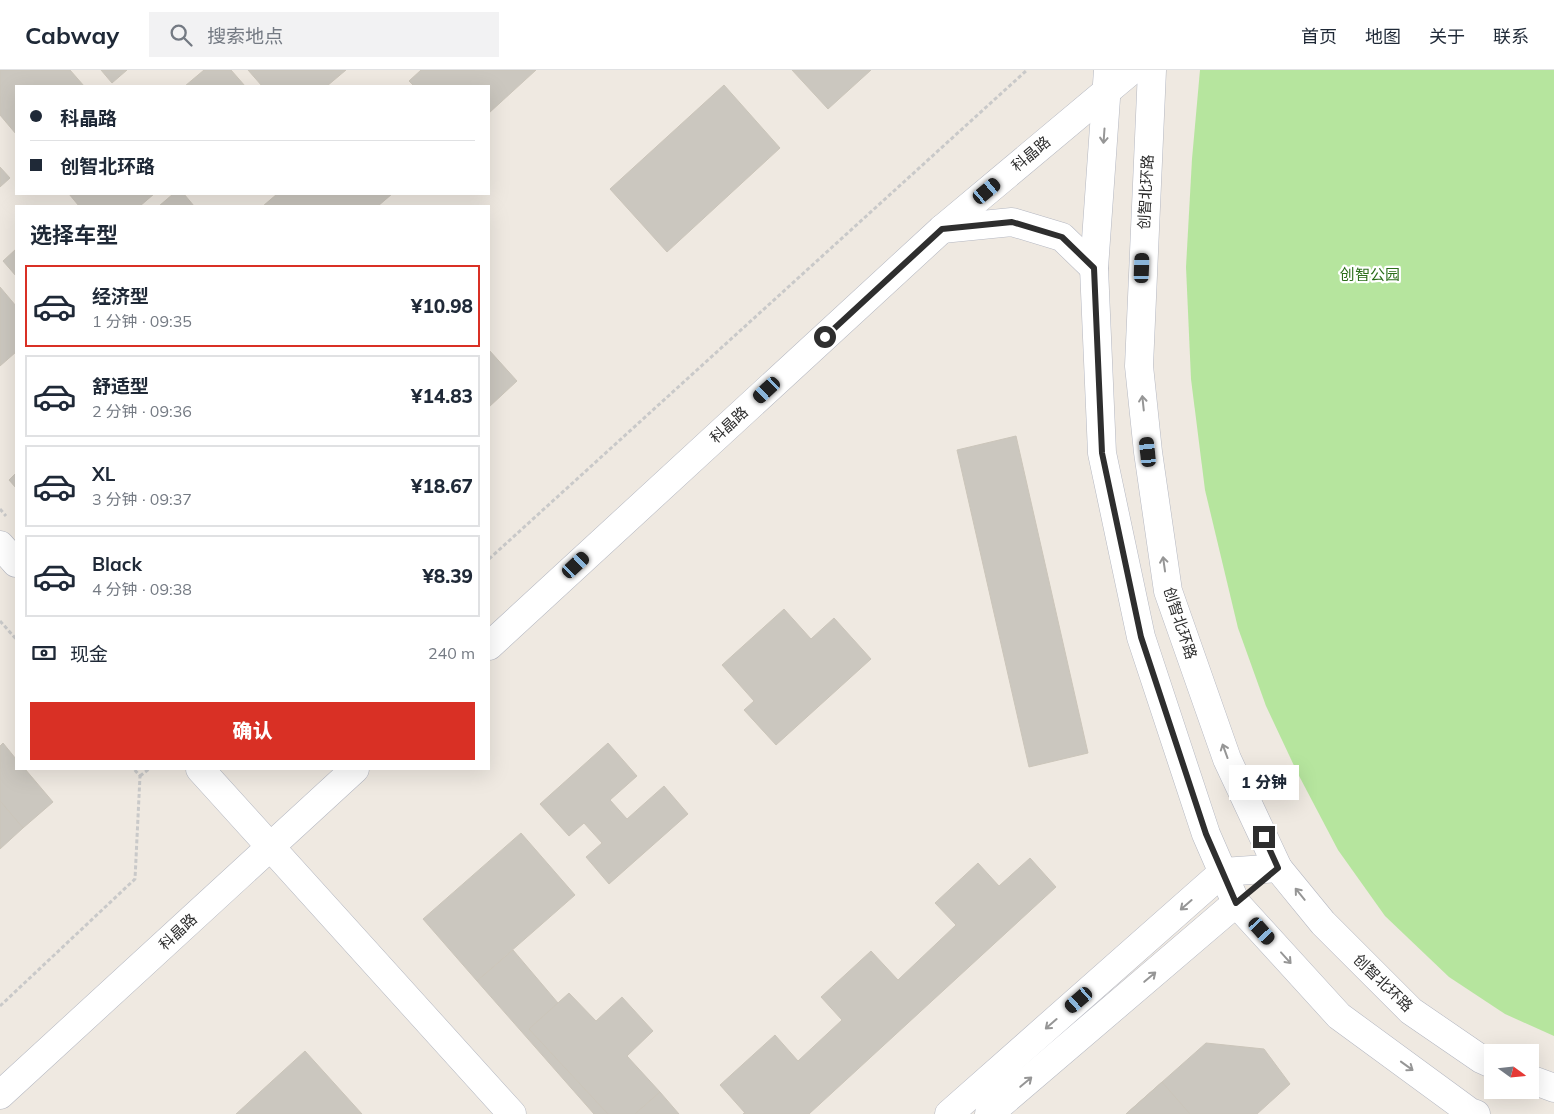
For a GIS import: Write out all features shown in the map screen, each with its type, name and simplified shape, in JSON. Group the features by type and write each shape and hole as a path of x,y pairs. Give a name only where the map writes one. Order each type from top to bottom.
{"street":[{"name":"科晶路","path":"490,645 942,229 1107,80 1132,70"},
{"name":"创智北环路","path":"1152,70 1139,366 1148,452 1168,591 1227,759 1278,868 1323,923 1411,1012 1484,1060"},
{"path":"1107,80 1094,268 1102,453 1141,637 1206,834 1236,903 1339,1016 1470,1112 1476,1114"},
{"path":"942,229 1012,222 1062,237 1094,268"},
{"path":"0,545 15,562"},
{"path":"201,770 512,1114"},
{"name":"科晶路","path":"0,1095 354,770"},
{"path":"949,1114 1223,872 1278,868"},
{"path":"989,1114 1278,868"},
{"path":"1539,1082 1554,1088"}],"path":[{"path":"490,558 1027,70"},
{"path":"0,621 15,638"},
{"path":"0,1006 135,879 140,776 135,770"},
{"path":"140,776 148,770"}],"green space":[{"name":"创智公园","path":"1200,70 1554,70 1554,1036 1505,1014 1449,977 1385,916 1338,850 1297,772 1266,706 1238,628 1205,490 1191,379 1186,267 1192,159"}],"building":[{"path":"0,70 70,70 83,85 15,85 15,133 0,115"},
{"path":"101,70 127,70 112,83"},
{"path":"204,70 231,70 244,85 186,85"},
{"path":"248,70 346,70 328,85 261,85"},
{"path":"421,70 536,70 490,112 490,85 413,85 409,81"},
{"path":"792,70 871,70 828,109"},
{"path":"724,85 780,148 667,252 610,189"},
{"path":"0,167 10,178 0,187"},
{"path":"70,195 153,195 141,205 78,205"},
{"path":"172,195 185,195 193,205 160,205"},
{"path":"276,195 391,195 379,205 264,205"},
{"path":"15,250 15,275 3,261"},
{"path":"0,287 15,305 15,353 0,366"},
{"path":"490,351 517,381 490,406"},
{"path":"1016,436 1088,753 1029,767 957,450"},
{"path":"15,474 15,487 9,480"},
{"path":"784,609 811,639 834,618 871,659 776,745 744,710 754,701 722,665"},
{"path":"3,743 15,758 15,770 26,770 53,802 23,828 0,801 0,746"},
{"path":"608,743 637,776 610,800 627,819 664,786 688,814 609,884 586,857 602,843 584,823 569,836 540,804"},
{"path":"0,801 23,828 0,849"},
{"path":"521,833 575,895 477,981 423,919"},
{"path":"1030,858 1056,887 809,1114 743,1114 745,1113 720,1085 775,1035 798,1061 842,1020 821,997 871,951 898,980 956,925 935,903 978,863 999,886"},
{"path":"513,950 558,1003 529,1029 608,1114 594,1114 477,981"},
{"path":"569,993 596,1021 622,997 653,1031 627,1056 660,1092 635,1114 608,1114 529,1029"},
{"path":"1206,1043 1264,1049 1290,1084 1257,1114 1126,1114"},
{"path":"305,1051 362,1114 236,1114"},
{"path":"1162,1082 1190,1114 1126,1114"},
{"path":"660,1092 679,1114 635,1114"}],"route":[{"path":"825,337 942,229 1012,222 1062,237 1094,268 1102,453 1141,637 1206,834 1236,903 1278,868 1264,837"}]}
